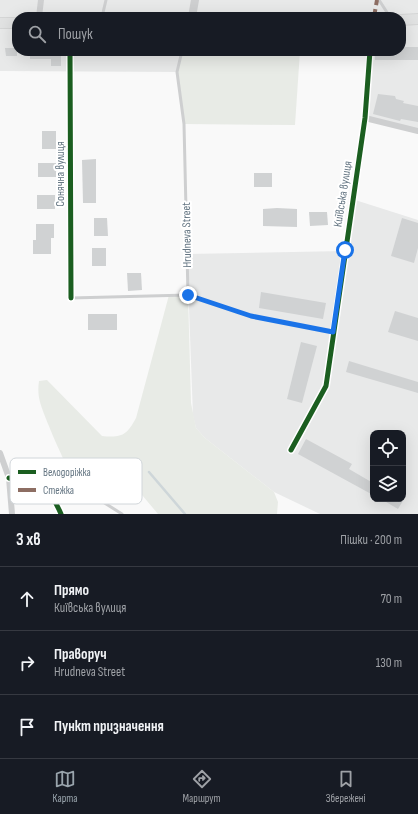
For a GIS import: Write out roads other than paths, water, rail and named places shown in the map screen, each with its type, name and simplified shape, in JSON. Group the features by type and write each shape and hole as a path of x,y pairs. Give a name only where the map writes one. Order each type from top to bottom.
{"highway":[{"path":"406,20 418,19"},
{"path":"0,23 12,23"}],"street":[{"path":"40,12 41,0"},
{"path":"193,12 195,0"},
{"name":"Сонячна вулиця","path":"70,56 71,298"},
{"name":"Київська вулиця","path":"291,450 326,386 365,118 370,56"},
{"path":"365,118 418,131"},
{"path":"0,453 10,478"},
{"path":"11,504 12,514"},
{"path":"56,504 61,514"}],"lane":[{"path":"103,12 106,0"},
{"path":"379,0 387,12"},
{"name":"Hrudneva Street","path":"181,56 177,72 184,124 188,295"},
{"path":"188,295 251,316 333,332"},
{"name":"Сонячна вулиця","path":"71,298 188,295"},
{"path":"106,504 122,514"}],"waterway":[{"path":"149,472 185,514"}]}
